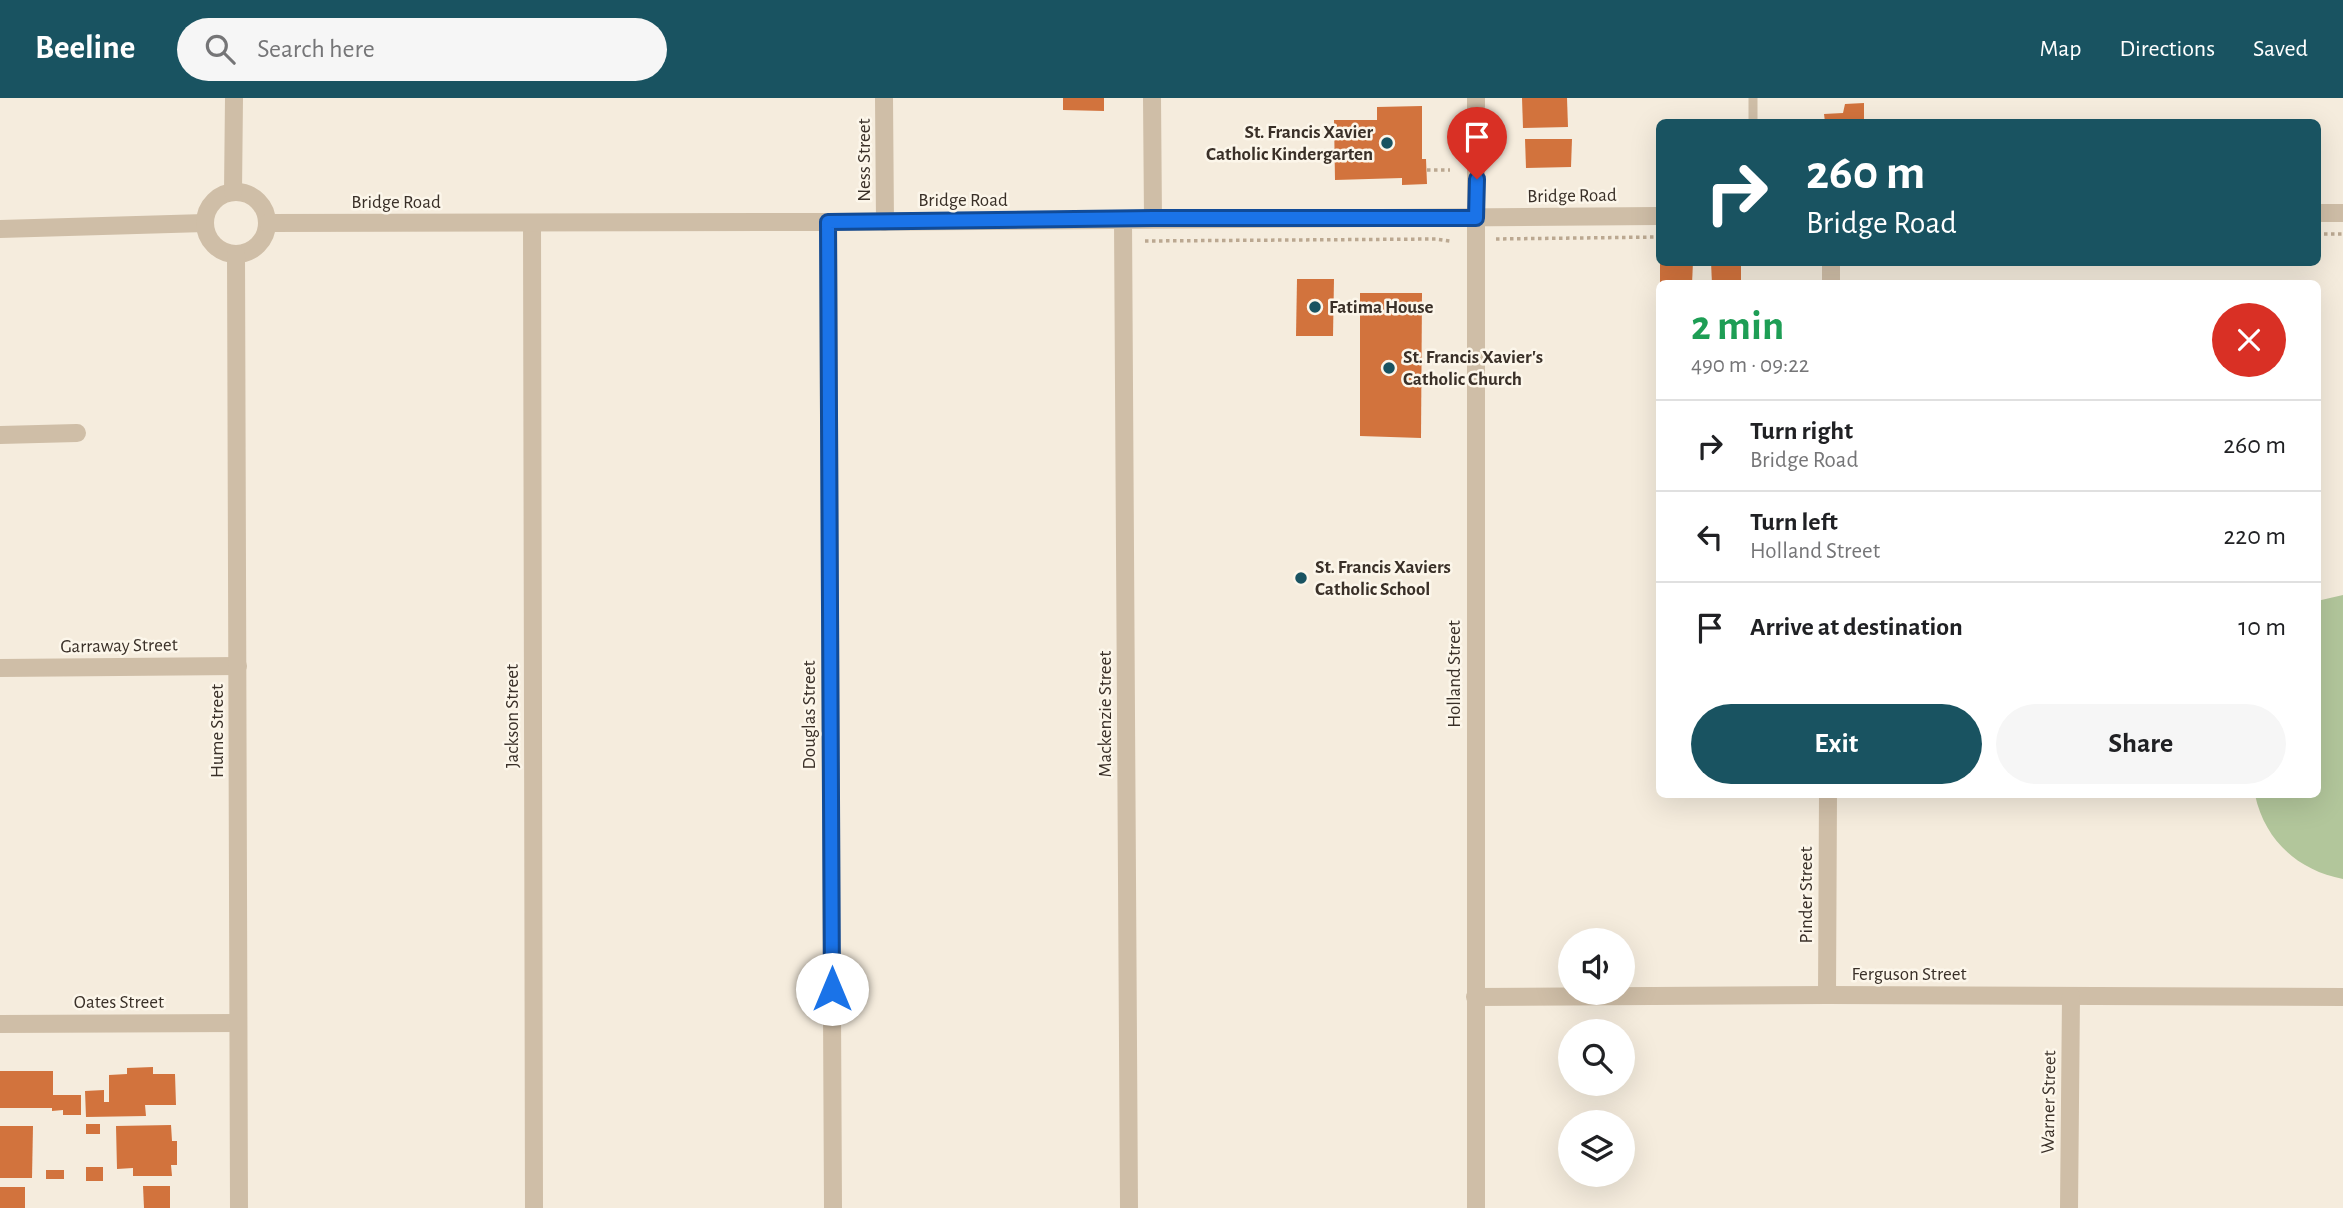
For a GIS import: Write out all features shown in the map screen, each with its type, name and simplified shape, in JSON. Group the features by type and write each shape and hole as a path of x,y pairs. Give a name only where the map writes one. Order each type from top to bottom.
{"street":[{"path":"233,192 234,98"},
{"name":"Ness Street","path":"884,98 885,222"},
{"path":"1152,98 1153,218"},
{"name":"Holland Street","path":"1476,98 1476,1208"},
{"path":"233,192 246,193 262,204 268,223 266,234 252,251 236,254 220,251 212,244 206,234 205,223 211,204 226,193 233,192"},
{"path":"2321,213 2343,213"},
{"name":"Bridge Road","path":"268,223 1656,216"},
{"name":"Mackenzie Street","path":"1122,220 1129,1208"},
{"name":"Douglas Street","path":"828,222 833,1208"},
{"path":"0,229 205,223"},
{"name":"Jackson Street","path":"532,223 534,1208"},
{"name":"Hume Street","path":"236,254 239,1208"},
{"path":"0,435 78,433"},
{"name":"Garraway Street","path":"0,668 238,666"},
{"name":"Pinder Street","path":"1827,995 1828,798"},
{"name":"Warner Street","path":"2069,1208 2071,996"},
{"name":"Ferguson Street","path":"1475,997 2343,997"},
{"name":"Oates Street","path":"0,1024 238,1023"}],"lane":[{"path":"1753,98 1753,119"}],"path":[{"path":"1427,170 1450,170"},
{"path":"2321,234 2343,234"},
{"path":"1450,235 1450,241"},
{"path":"1496,239 1656,237"},
{"path":"1145,241 1457,240"}],"green space":[{"path":"2343,595 2343,879 2311,868 2286,850 2266,826 2256,798 2321,798 2321,600"}],"building":[{"path":"1063,98 1104,98 1104,111 1063,110"},
{"path":"1522,98 1567,98 1568,127 1523,128"},
{"path":"1864,103 1864,119 1825,119 1824,114 1843,113 1845,104"},
{"path":"1422,106 1422,159 1426,159 1427,184 1402,185 1402,178 1335,180 1334,120 1377,120 1377,107"},
{"path":"1525,139 1572,139 1571,167 1526,168"},
{"path":"1660,266 1693,266 1692,280 1660,280"},
{"path":"1711,266 1741,266 1741,280 1712,280"},
{"name":"Fatima House","path":"1297,279 1334,279 1333,336 1296,336"},
{"path":"1360,293 1422,293 1421,438 1360,436"},
{"path":"153,1067 153,1074 175,1074 176,1105 145,1105 146,1116 86,1117 85,1091 104,1090 104,1102 109,1102 109,1075 127,1074 127,1068"},
{"path":"0,1071 53,1071 53,1095 81,1095 81,1115 63,1115 63,1110 52,1111 52,1108 0,1108"},
{"path":"86,1124 100,1124 100,1134 86,1134"},
{"path":"171,1125 172,1141 177,1141 177,1165 171,1165 172,1176 133,1176 133,1168 117,1169 116,1126"},
{"path":"0,1126 33,1126 32,1178 0,1178"},
{"path":"86,1167 103,1167 103,1181 86,1181"},
{"path":"46,1170 64,1170 64,1179 46,1179"},
{"path":"143,1186 170,1186 170,1208 144,1208"},
{"path":"0,1187 25,1187 25,1208 0,1208"}],"place":[{"name":"St. Francis Xavier Catholic Kindergarten","path":"1387,143"},
{"name":"Fatima House","path":"1315,307"},
{"name":"St. Francis Xavier's Catholic Church","path":"1389,368"},
{"name":"St. Francis Xaviers Catholic School","path":"1301,578"}],"route":[{"path":"832,989 828,222 1476,218 1477,179"}]}
